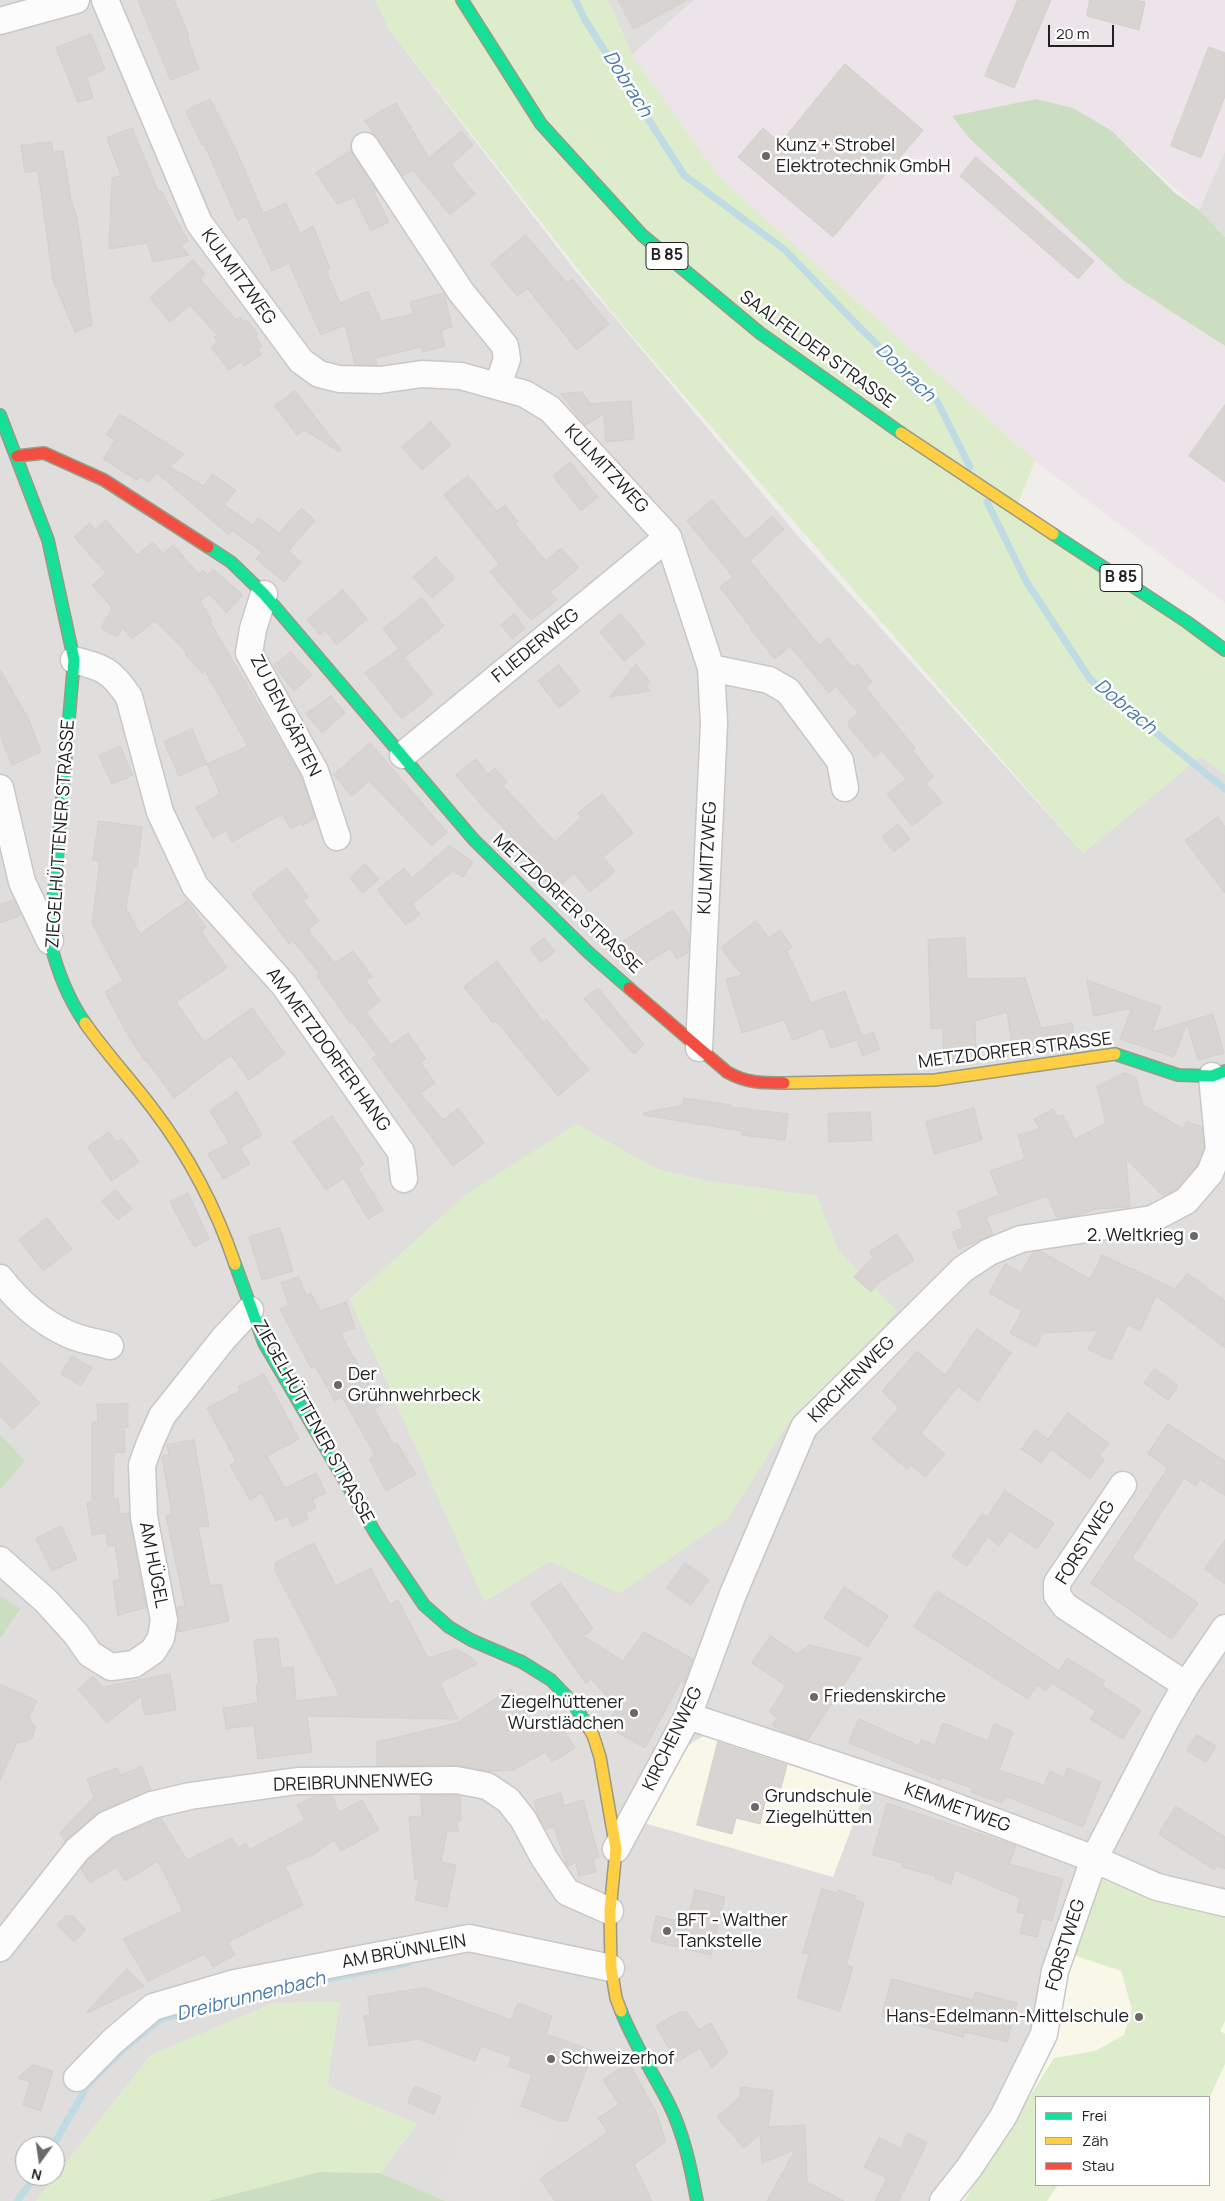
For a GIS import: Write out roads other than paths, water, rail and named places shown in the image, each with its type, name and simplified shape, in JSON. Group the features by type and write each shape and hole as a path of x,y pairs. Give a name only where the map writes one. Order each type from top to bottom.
{"street":[{"path":"0,21 76,0"},
{"name":"KULMITZWEG","path":"105,0 198,223 301,362 319,374 339,379 380,380 422,374 461,376 525,394 550,409 668,537 711,668 714,723 699,1048"},
{"name":"SAALFELDER STRASSE","path":"462,0 541,124 642,235 760,333 931,454 1187,622 1225,650"},
{"path":"365,146 461,292 505,346 508,359 498,385"},
{"name":"ZIEGELHÜTTENER STRASSE","path":"0,415 18,456 48,540 74,660 50,941 53,964 62,985 89,1032 154,1110 198,1180 232,1255 250,1310 264,1343 396,1566 424,1605 449,1627 471,1640 522,1662 551,1680 573,1703 593,1735 600,1757 616,1850 610,1911 611,1968 616,1998 629,2031 670,2106 689,2160 697,2201"},
{"name":"METZDORFER STRASSE","path":"18,456 44,452 104,480 231,562 264,594 474,840 589,953 727,1072 739,1079 757,1083 936,1080 1118,1054 1178,1075 1219,1073"},
{"name":"FLIEDERWEG","path":"403,755 668,537"},
{"name":"ZU DEN GÄRTEN","path":"264,594 254,629 250,653 315,771 337,837"},
{"name":"AM METZDORFER HANG","path":"74,660 103,668 119,681 129,697 160,812 195,886 284,985 401,1152 404,1179"},
{"path":"711,668 769,680 788,691 840,761 845,788"},
{"path":"1,794 22,882 50,941"},
{"name":"KIRCHENWEG","path":"616,1850 688,1716 733,1594 804,1427 963,1269 989,1252 1021,1239 1152,1218 1186,1201 1222,1160 1219,1073"},
{"path":"0,1278 14,1296 40,1318 69,1335 110,1346"},
{"name":"AM HÜGEL","path":"0,1560 46,1600 76,1634 90,1654 111,1667 134,1664 153,1651 161,1638 164,1620 144,1517 142,1465 162,1416 224,1338 250,1310"},
{"name":"FORSTWEG","path":"1123,1486 1057,1583 1057,1595 1065,1606 1186,1685"},
{"name":"FORSTWEG","path":"943,2201 969,2168 1003,2117 1044,2034 1055,1971 1094,1859 1186,1685 1223,1634"},
{"name":"KEMMETWEG","path":"688,1716 914,1791 1094,1859 1157,1886 1225,1903"},
{"name":"DREIBRUNNENWEG","path":"0,1948 77,1850 106,1825 152,1805 190,1796 297,1781 456,1780 487,1786 508,1800 523,1819 544,1858 567,1892 610,1911"},
{"name":"AM BRÜNNLEIN","path":"77,2078 112,2042 153,2007 235,1984 469,1938 611,1968"}],"waterway":[{"name":"Dobrach","path":"575,0 585,20 684,175 785,250 862,330 937,401 970,467"},
{"name":"Dobrach","path":"987,502 1026,581 1090,679 1225,789"},
{"name":"Dreibrunnenbach","path":"59,2136 87,2086 125,2048 159,2020 238,1997 408,1963"},
{"name":"Dreibrunnenbach","path":"17,2201 28,2186"}],"place":[{"name":"Kunz + Strobel Elektrotechnik GmbH","path":"766,156"},
{"name":"2. Weltkrieg","path":"1194,1236"},
{"name":"Der Grühnwehrbeck","path":"338,1385"},
{"name":"Friedenskirche","path":"814,1697"},
{"name":"Ziegelhüttener Wurstlädchen","path":"634,1713"},
{"name":"Grundschule Ziegelhütten","path":"755,1807"},
{"name":"BFT - Walther Tankstelle","path":"667,1931"},
{"name":"Hans-Edelmann-Mittelschule","path":"1139,2017"},
{"name":"Schweizerhof","path":"551,2059"}]}
